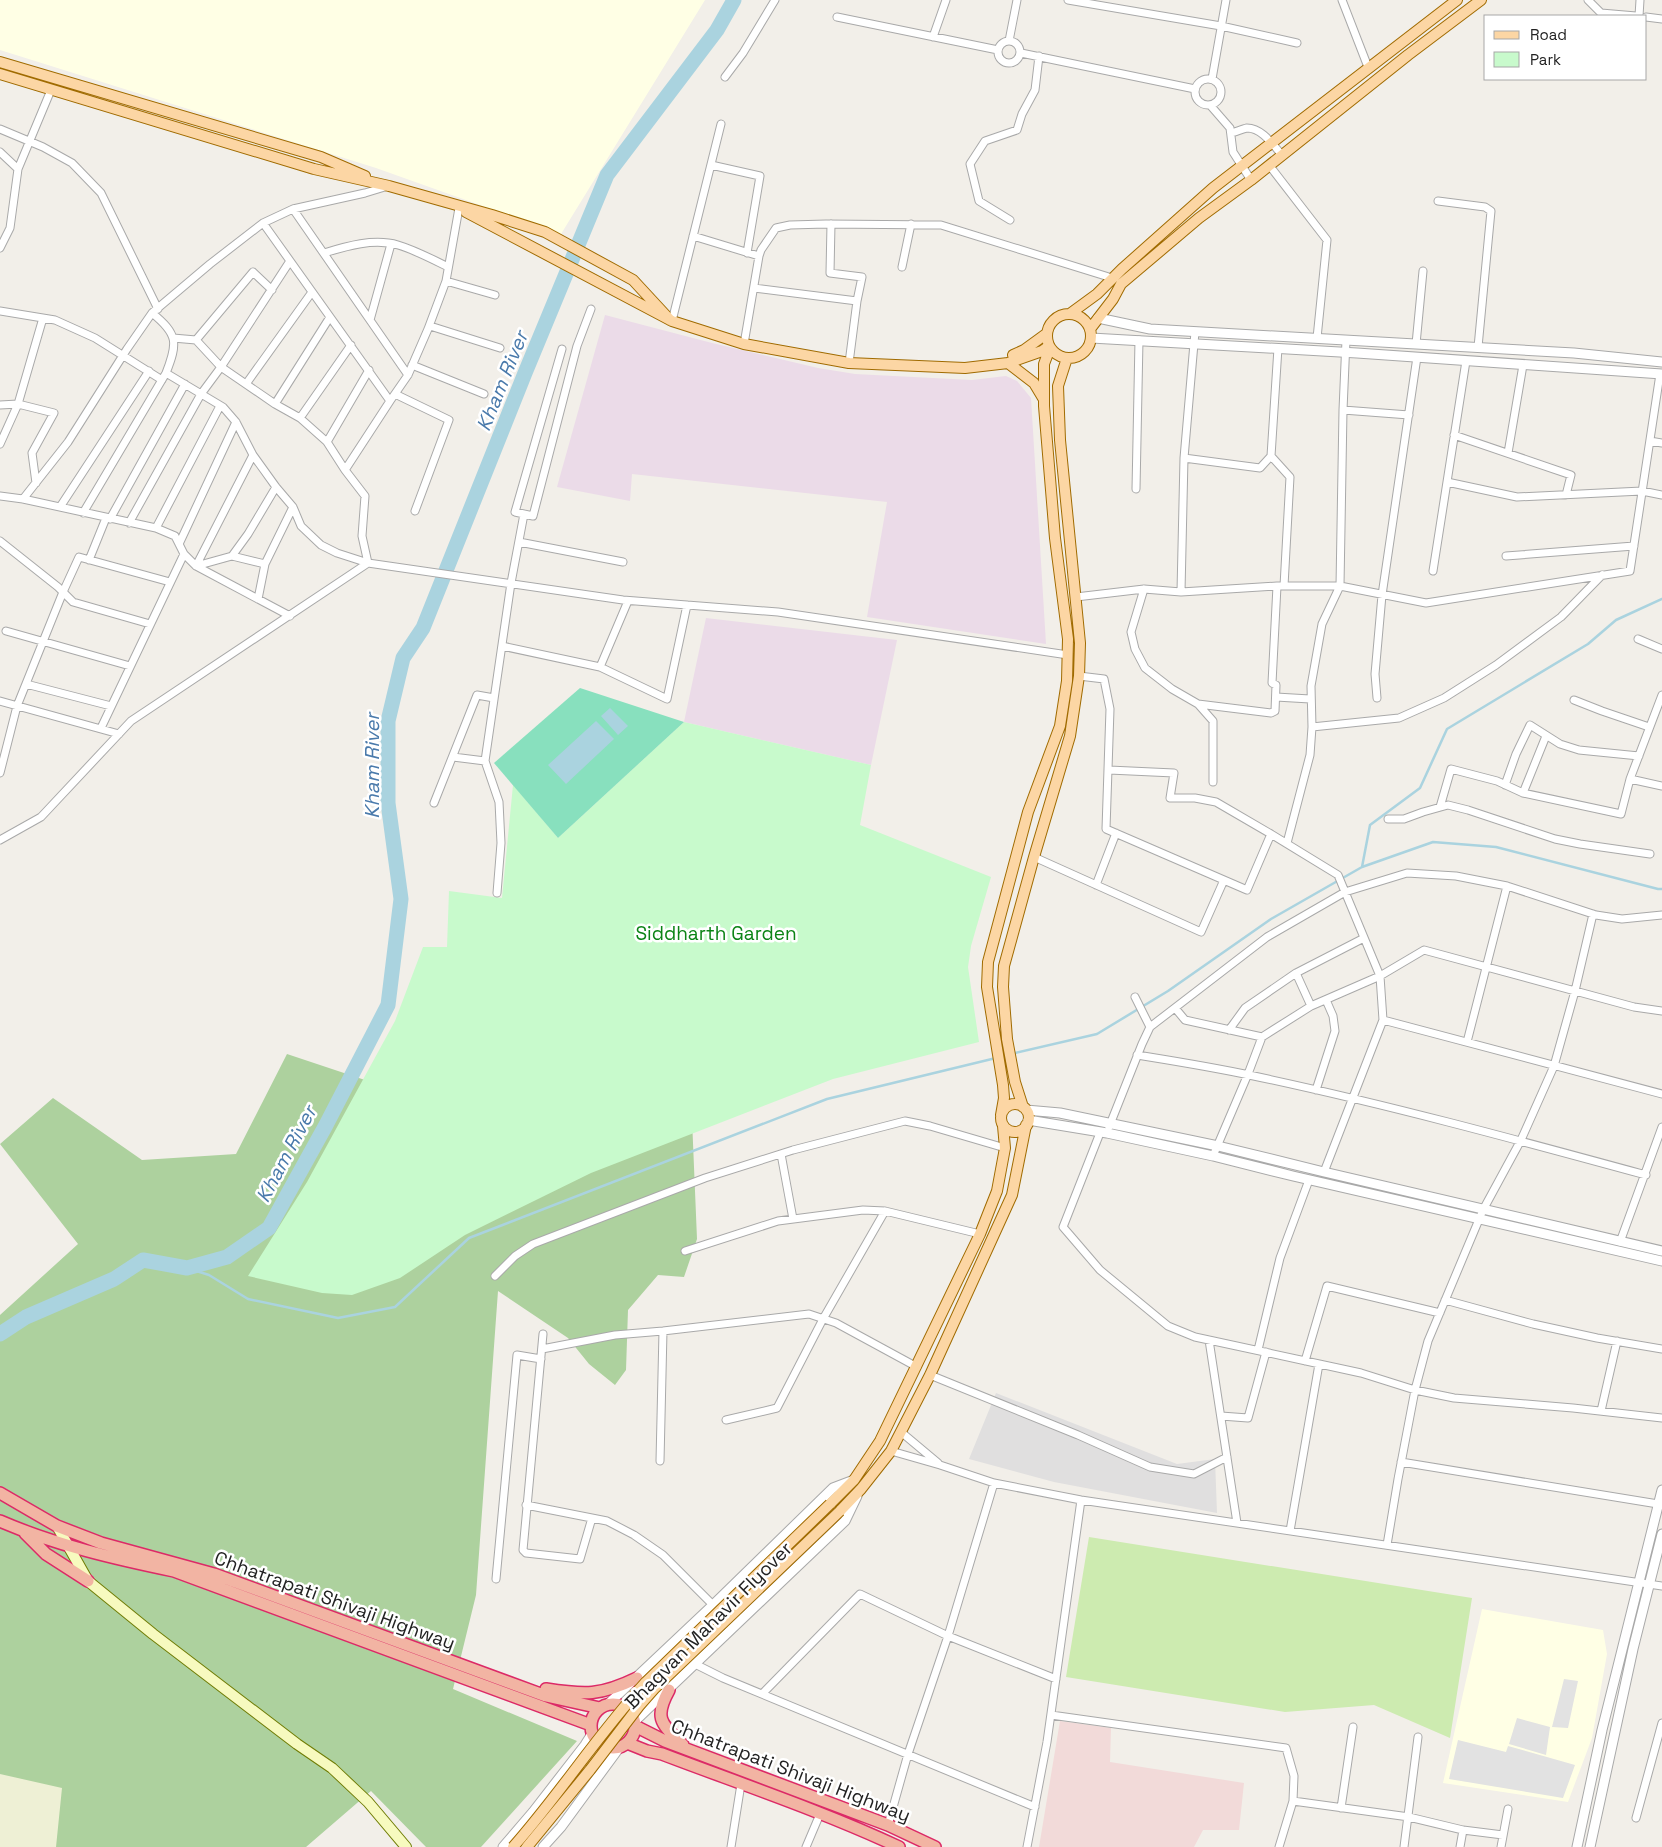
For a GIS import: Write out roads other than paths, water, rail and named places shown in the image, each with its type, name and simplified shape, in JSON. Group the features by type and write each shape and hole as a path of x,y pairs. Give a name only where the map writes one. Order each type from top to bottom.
{"highway":[{"name":"Chhatrapati Shivaji Highway","path":"0,1493 57,1526 101,1543 214,1574 546,1696 604,1706"},
{"path":"0,1521 24,1532 46,1554 88,1581"},
{"name":"Chhatrapati Shivaji Highway","path":"24,1532 122,1560 174,1571 591,1729"},
{"path":"514,1684 579,1694 610,1690 637,1678"},
{"path":"669,1690 661,1705 661,1717 666,1729 686,1749"},
{"path":"613,1704 625,1707 633,1715 635,1723 633,1735 623,1745 611,1748 603,1746 596,1741 591,1729 593,1715 604,1706 613,1704"},
{"name":"Chhatrapati Shivaji Highway","path":"635,1723 665,1741 888,1824 935,1847"},
{"name":"Chhatrapati Shivaji Highway","path":"623,1745 662,1754 820,1814 899,1847"}],"main road":[{"path":"992,364 1024,350 1046,334 1052,321 1057,316 1071,313 1097,294 1112,278 1213,188 1457,0"},
{"path":"1046,334 1050,347 1060,356 1067,358 1080,355 1089,344 1091,333 1098,318 1113,299 1121,284 1199,218 1251,180 1408,55 1481,0"},
{"path":"0,62 320,157 389,186"},
{"path":"0,74 314,169 389,186 492,215 548,234 633,280 671,320"},
{"path":"446,202 671,320 744,344 849,363 966,368 1008,363 1050,347"},
{"path":"1071,313 1083,318 1091,333"},
{"path":"1050,347 1044,364 1043,399 1055,538 1068,639 1067,681 1060,726 1028,812 988,962 987,987 1003,1085 1004,1098 1001,1115 1003,1126 1015,1132 1020,1131 1026,1115 1015,1082 1007,1039 1003,987 1004,966 1034,857 1067,749 1079,676 1080,643 1060,440 1058,386 1067,358"},
{"path":"1008,363 1034,383 1043,399"},
{"path":"1001,1115 1006,1107 1014,1104 1026,1115"},
{"name":"Bhagvan Mahavir Flyover","path":"527,1847 654,1689 840,1511 861,1489 891,1451 930,1375 1012,1195 1026,1115"},
{"name":"Bhagvan Mahavir Flyover","path":"514,1847 542,1815 627,1702 854,1480 880,1441 980,1234 997,1191 1005,1148 1003,1126"},
{"path":"57,1526 88,1581 297,1744 332,1768 368,1802 406,1847"}],"street":[{"path":"725,77 743,53 775,0"},
{"path":"933,37 946,0"},
{"path":"1009,41 1018,0"},
{"path":"1068,0 1221,26 1297,44"},
{"path":"1212,79 1226,0"},
{"path":"1342,0 1368,67"},
{"path":"1588,0 1601,13 1625,15"},
{"path":"1637,15 1640,0"},
{"path":"837,17 998,50"},
{"path":"1647,17 1662,19"},
{"path":"1009,41 1016,43 1021,53 1015,62 1008,63 1000,57 998,50 1002,43 1009,41"},
{"path":"1021,53 1195,89"},
{"path":"1010,220 979,201 970,164 985,141 1018,130 1022,114 1035,90 1039,56"},
{"path":"1210,105 1217,101 1221,93 1219,84 1212,79 1203,79 1196,85 1195,89 1198,101 1210,105 1230,128 1232,152 1251,180"},
{"path":"0,248 10,228 18,169 51,90"},
{"path":"671,320 721,124"},
{"path":"0,129 72,162 101,193 155,311 167,325 173,338 174,353 164,376 82,513"},
{"path":"1231,133 1242,129 1254,129 1262,134 1282,155"},
{"path":"0,152 18,169"},
{"path":"711,165 760,176 747,252"},
{"path":"1269,165 1327,240 1317,338"},
{"path":"24,499 68,442 123,356 155,311 210,264 263,223 294,209 389,186"},
{"path":"1438,201 1486,207 1491,211 1478,347"},
{"path":"345,470 408,375 430,326 446,281 459,208"},
{"path":"294,209 408,375"},
{"path":"263,223 390,401"},
{"path":"831,224 830,273 862,277 849,363"},
{"path":"902,267 911,224"},
{"path":"744,344 761,250 776,228 790,225 941,225 1112,278"},
{"path":"693,236 759,256"},
{"path":"324,253 350,245 391,244 422,254 448,267"},
{"path":"370,320 391,244"},
{"path":"129,523 200,394 221,367 290,261"},
{"path":"1416,344 1423,271"},
{"path":"196,340 253,272 272,290"},
{"path":"446,281 495,295"},
{"path":"754,288 857,301"},
{"path":"246,384 312,292"},
{"path":"562,349 515,512 533,516 578,346 591,309"},
{"path":"0,311 55,320 95,338 149,371 184,384 220,406 236,422 253,455 293,507 301,526 322,546 368,563 628,601 778,612 1068,655"},
{"path":"274,404 330,316"},
{"path":"0,444 18,404 44,318"},
{"path":"1098,318 1150,329 1574,353 1662,362"},
{"path":"430,326 500,348"},
{"path":"1182,592 1184,458 1195,332"},
{"path":"1076,597 1144,589 1182,592 1280,586 1340,586 1426,603 1630,571 1661,374 1139,340 1091,333"},
{"path":"173,338 196,340 221,367 274,404 300,418 327,442 365,496 362,536 368,563"},
{"path":"1136,490 1139,340"},
{"path":"1287,843 1310,755 1312,728 1311,686 1322,624 1340,586 1346,340"},
{"path":"300,418 351,345"},
{"path":"1184,458 1260,468 1271,456 1278,348"},
{"path":"1377,698 1375,674 1382,595 1417,357"},
{"path":"1433,571 1466,361"},
{"path":"412,365 484,394"},
{"path":"1508,454 1522,365"},
{"path":"327,442 368,370"},
{"path":"60,508 149,371"},
{"path":"89,560 108,519 184,384"},
{"path":"395,394 449,420 415,511"},
{"path":"0,404 18,404 54,413 32,453 36,483"},
{"path":"156,528 220,406"},
{"path":"1343,410 1409,415"},
{"path":"178,544 236,422"},
{"path":"1454,435 1571,475 1566,495"},
{"path":"1650,440 1662,443"},
{"path":"196,566 253,455"},
{"path":"1198,704 1271,713 1275,711 1276,685 1272,683 1290,477 1271,456"},
{"path":"1447,482 1516,497 1642,491 1662,496"},
{"path":"232,556 248,534 276,487"},
{"path":"0,496 24,499 108,519 156,528 175,536 184,554 196,566 290,616"},
{"path":"258,599 265,564 293,507"},
{"path":"497,893 502,843 499,802 485,761 511,583 524,514"},
{"path":"0,541 73,602 150,624"},
{"path":"519,542 622,562"},
{"path":"1506,556 1634,546"},
{"path":"101,728 184,554"},
{"path":"196,566 232,556 265,564"},
{"path":"0,773 18,706 26,684 62,592 79,557 170,582"},
{"path":"0,840 41,817 131,721 368,563"},
{"path":"1312,728 1399,718 1444,698 1496,665 1561,617 1602,575"},
{"path":"1144,589 1131,632 1135,649 1144,668 1172,689 1198,704 1213,721 1213,782"},
{"path":"600,667 628,601"},
{"path":"502,646 600,667 667,699 687,605"},
{"path":"6,631 130,666"},
{"path":"1638,639 1662,649"},
{"path":"1079,676 1104,679 1110,709 1106,828 1247,890 1271,834"},
{"path":"26,684 111,706"},
{"path":"434,803 477,695 494,698"},
{"path":"1440,807 1451,769 1505,785 1523,793 1621,814 1630,779 1662,695"},
{"path":"1276,697 1310,699"},
{"path":"1574,700 1649,727"},
{"path":"0,701 119,734"},
{"path":"1505,785 1516,754 1530,726 1560,744 1580,750 1638,756"},
{"path":"1523,793 1546,736"},
{"path":"453,757 485,761"},
{"path":"1108,770 1174,773 1170,798 1195,798 1216,802 1338,875 1380,976 1383,1020 1354,1099 1324,1172"},
{"path":"1630,779 1662,786"},
{"path":"1388,819 1404,819 1448,805 1555,839 1650,854"},
{"path":"1096,885 1116,833"},
{"path":"1034,857 1201,932 1224,880"},
{"path":"1662,915 1622,920 1592,914 1507,886 1456,876 1407,873 1345,892 1267,937 1150,1026 1063,1227 1100,1270 1168,1326 1195,1337 1361,1373 1416,1390 1454,1398 1662,1418"},
{"path":"1467,1042 1507,886"},
{"path":"1387,1545 1401,1462 1428,1341 1483,1210 1521,1140 1554,1066 1575,991 1592,914"},
{"path":"1229,1030 1245,1008 1296,973 1364,938"},
{"path":"1213,1156 1262,1037 1310,1006 1380,976 1424,950 1634,1007 1662,1011"},
{"path":"1296,973 1310,1006"},
{"path":"1135,997 1150,1026"},
{"path":"1316,1090 1335,1031 1333,1016 1326,1000"},
{"path":"1175,1008 1185,1020 1262,1037"},
{"path":"1383,1020 1662,1094"},
{"path":"1137,1055 1248,1074 1316,1090 1521,1140 1646,1175"},
{"path":"1026,1115 1060,1113 1106,1130 1309,1180 1662,1260"},
{"path":"495,1276 514,1256 533,1244 705,1178 781,1154 905,1121 930,1126 1005,1148"},
{"path":"1620,1242 1662,1128"},
{"path":"1106,1130 1218,1146 1662,1251"},
{"path":"781,1154 793,1219"},
{"path":"1258,1350 1280,1258 1309,1180"},
{"path":"685,1251 778,1221 863,1210 885,1211 980,1234"},
{"path":"726,1420 777,1408 823,1319 885,1211"},
{"path":"1305,1361 1327,1286 1440,1313"},
{"path":"1445,1300 1533,1324 1662,1349"},
{"path":"542,1349 615,1335 809,1314 836,1323 917,1367"},
{"path":"660,1461 662,1331"},
{"path":"543,1334 523,1550 526,1553 578,1559 592,1518"},
{"path":"1209,1340 1236,1523"},
{"path":"1601,1411 1617,1341"},
{"path":"1220,1416 1248,1418 1266,1352"},
{"path":"496,1580 517,1355 541,1359"},
{"path":"1290,1531 1319,1364"},
{"path":"930,1375 1078,1435 1150,1467 1194,1474 1227,1457"},
{"path":"901,1432 940,1465"},
{"path":"891,1451 994,1483 1081,1500 1662,1586"},
{"path":"1401,1462 1658,1504"},
{"path":"604,1706 637,1678 833,1488 854,1480"},
{"path":"888,1824 908,1754 948,1636 994,1483"},
{"path":"635,1723 845,1521 861,1489"},
{"path":"1577,1847 1602,1730 1662,1490"},
{"path":"1027,1847 1051,1715 1081,1500"},
{"path":"526,1505 607,1521 634,1535 663,1555 713,1605"},
{"path":"1590,1847 1608,1757 1662,1534"},
{"path":"763,1693 860,1594 948,1636 1056,1679"},
{"path":"695,1664 1035,1807"},
{"path":"1051,1715 1286,1748 1294,1776 1293,1801 1279,1847"},
{"path":"1636,1818 1662,1723"},
{"path":"1340,1808 1353,1727"},
{"path":"503,1847 585,1746 591,1729"},
{"path":"1404,1847 1418,1737"},
{"path":"543,1847 561,1827 623,1745"},
{"path":"731,1847 741,1784"},
{"path":"1293,1801 1408,1817 1463,1830 1503,1835"},
{"path":"1501,1847 1508,1809"},
{"path":"806,1847 820,1814"},
{"path":"1460,1847 1463,1830"}],"water":[{"path":"610,708 628,726 618,735 601,716"},
{"path":"596,721 614,739 566,784 548,765"}],"waterway":[{"name":"Kham River","path":"0,1334 26,1317 114,1279 143,1260 187,1268 227,1257 269,1228 326,1125 388,1005 401,899 388,803 388,721 403,658 423,628 607,175 717,30 734,0"},
{"path":"1011,1054 1097,1034 1168,991 1271,919 1362,867 1370,825 1420,788 1447,729 1588,644 1616,620 1662,599"},
{"path":"1362,867 1433,842 1496,847 1662,889"},
{"path":"187,1268 209,1275 248,1299 338,1318 395,1307 469,1238 827,1099 996,1058"}],"park label":[{"name":"Siddharth Garden","path":"716,933"}]}
